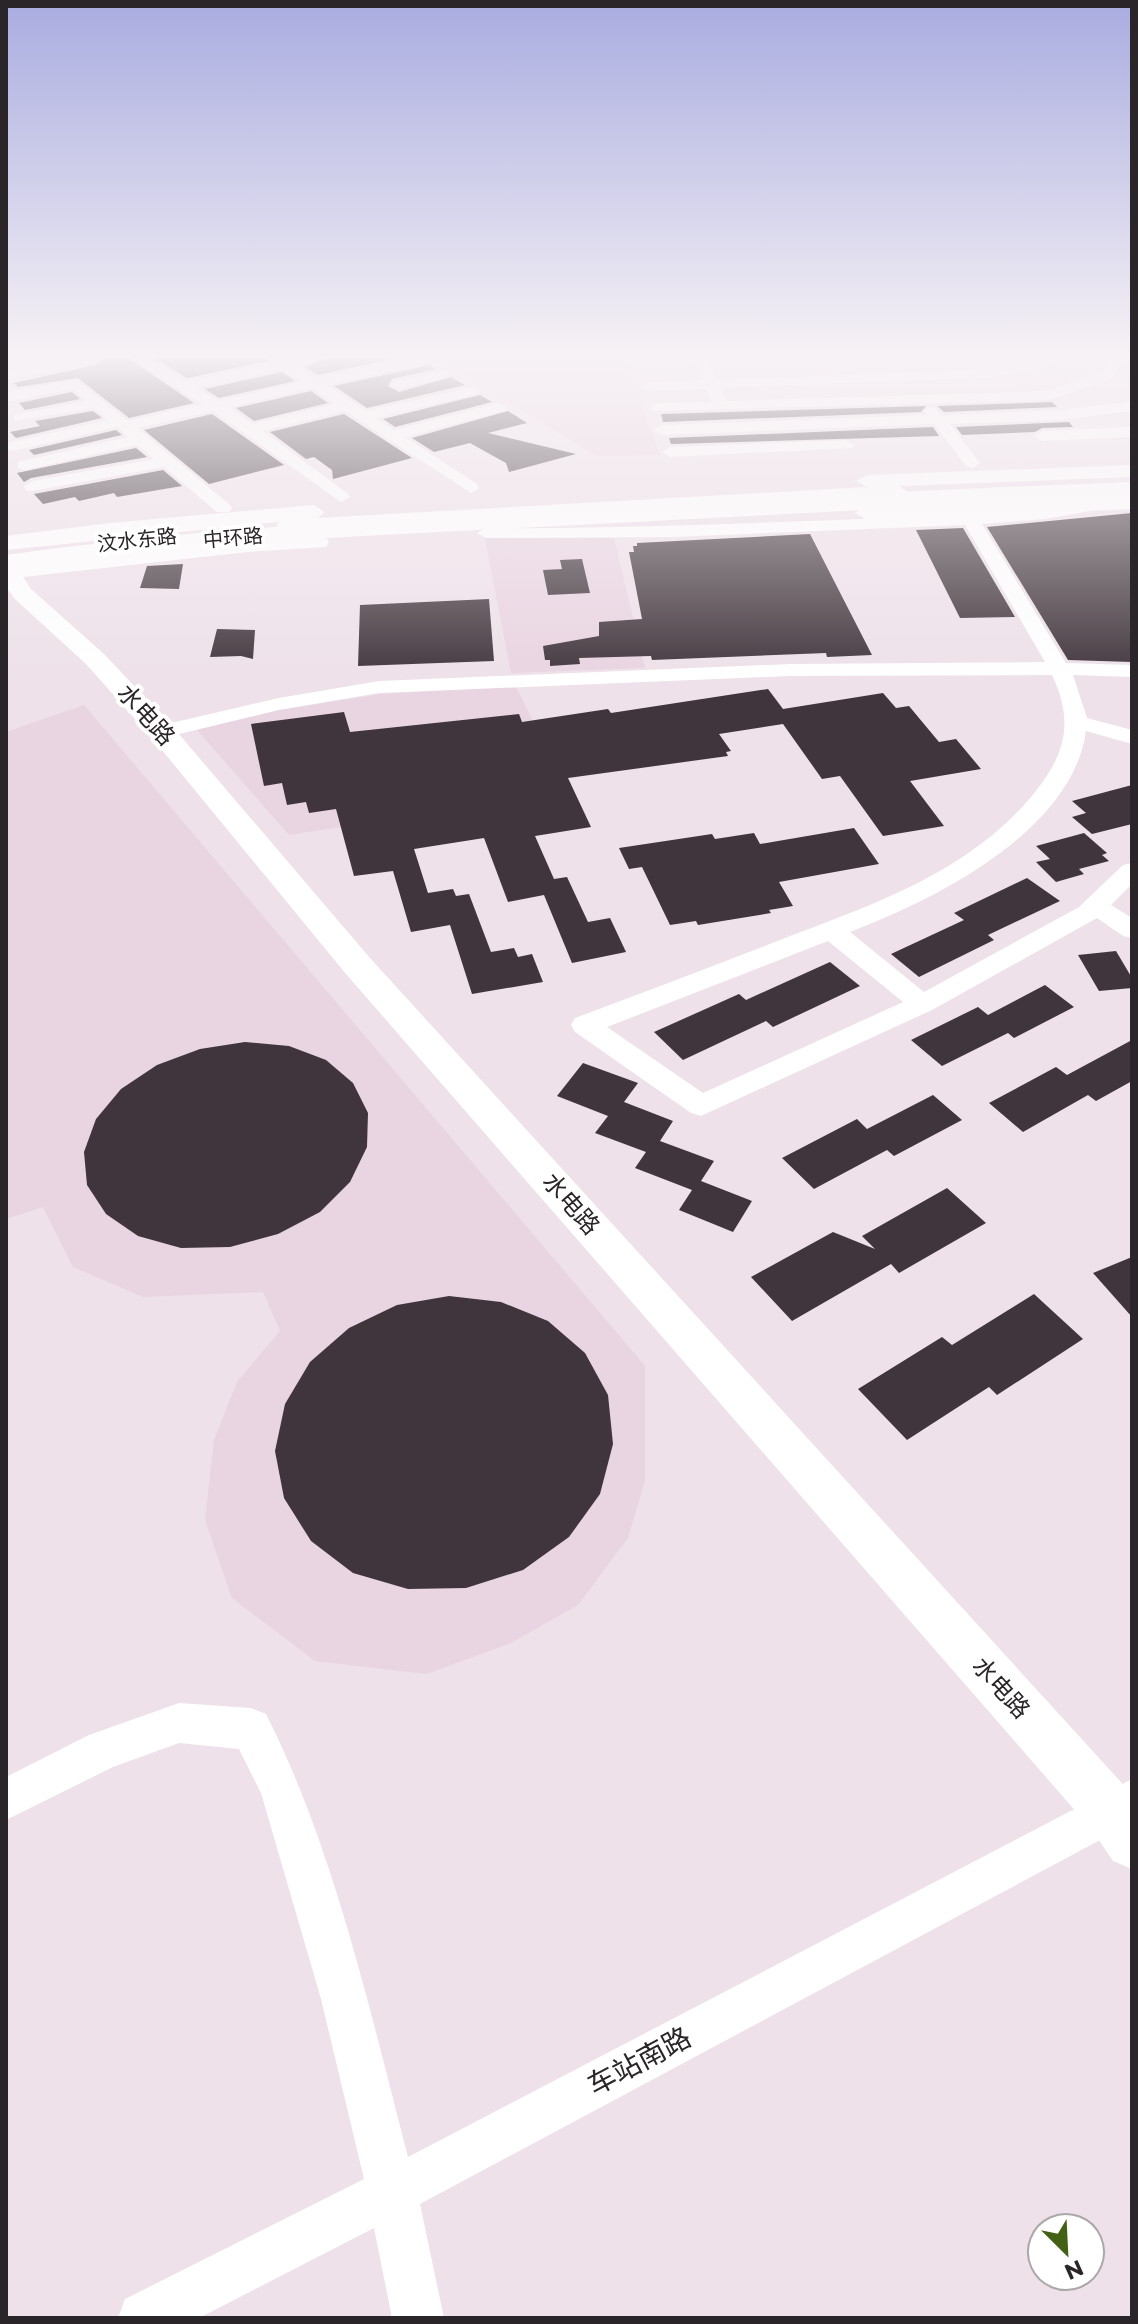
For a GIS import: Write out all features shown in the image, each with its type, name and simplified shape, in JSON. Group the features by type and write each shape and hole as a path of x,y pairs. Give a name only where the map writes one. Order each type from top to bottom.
{"highway":[{"name":"中环路","path":"6,537 158,519 400,499 1132,468"},
{"name":"中环路","path":"6,563 139,546 431,524 873,499 1132,489"},
{"path":"431,524 602,532 964,516 1121,502"}],"main road":[{"path":"848,469 901,466"},
{"path":"1029,475 1055,466"},
{"name":"汶水东路","path":"6,556 258,528 1132,468"},
{"name":"汶水东路","path":"6,543 168,524 317,512 1132,482"},
{"path":"616,486 697,496"},
{"path":"440,490 479,488"},
{"name":"汶水东路","path":"6,528 364,495"},
{"path":"588,527 697,496"},
{"name":"汶水东路","path":"6,572 248,545 1121,502"},
{"path":"258,528 337,541"},
{"name":"水电路","path":"6,572 23,594 95,659 162,732 358,966 456,1071 1125,1818"}],"street":[{"path":"32,486 139,466"},
{"path":"175,466 223,508"},
{"path":"300,466 341,497"},
{"path":"444,466 479,488"},
{"path":"486,533 600,536 964,516 1060,670 1077,722 1066,765 1037,808 997,845 948,879 831,930 585,1025 701,1106 922,1004 1096,906 1132,870"},
{"path":"162,732 279,704 379,687 791,670 1005,667 1132,671"},
{"path":"1077,722 1132,737"},
{"path":"1096,906 1132,930"},
{"path":"831,930 922,1004"},
{"path":"6,1799 104,1750 179,1723 251,1729 280,1787 340,1983 392,2192 418,2318"},
{"name":"车站南路","path":"144,2318 1125,1818"}],"shaded area":[{"path":"485,538 614,538 645,668 511,673"},
{"path":"516,687 550,755 392,819 289,835 197,730 278,710 381,694"},
{"path":"84,705 645,1366 645,1480 628,1538 578,1605 509,1644 426,1674 315,1661 232,1598 205,1520 214,1440 237,1382 280,1331 263,1292 143,1297 73,1267 43,1207 6,1219 6,732"}],"building":[{"path":"48,466 95,466 31,478 24,482 17,473"},
{"path":"188,466 278,466 209,484"},
{"path":"327,466 380,466 333,479 332,470"},
{"path":"507,466 530,466 509,472"},
{"path":"163,470 182,486 117,497 114,493 79,501 75,497 43,504 34,494"},
{"path":"1132,513 1132,662 1068,660 987,527"},
{"path":"963,528 1015,617 960,618 916,530"},
{"path":"810,534 872,655 827,657 826,653 652,660 651,656 579,658 580,664 550,666 550,660 545,660 543,646 599,636 599,622 642,619 629,552 634,552 633,546 637,543"},
{"path":"582,559 590,593 548,595 543,570 562,569 560,560"},
{"path":"183,564 179,589 140,588 147,566"},
{"path":"489,599 494,661 358,666 360,605"},
{"path":"217,629 255,630 253,659 241,656 210,657"},
{"path":"768,689 783,709 883,693 896,708 909,706 939,742 956,739 981,769 910,781 944,826 883,836 840,776 822,779 783,724 719,734 731,751 726,752 728,756 568,778 591,827 535,836 554,879 567,877 588,922 610,918 626,952 572,963 544,895 508,902 484,838 414,849 428,893 453,889 456,896 469,894 491,952 514,948 518,957 532,954 543,982 472,994 450,925 411,932 393,871 354,876 336,809 309,813 306,802 287,805 282,783 264,786 251,724 344,712 350,732 519,714 522,722 608,709 611,713"},
{"path":"1132,785 1132,824 1092,834 1072,817 1086,813 1072,801"},
{"path":"854,828 879,864 779,882 793,906 769,910 771,913 698,925 696,921 670,925 642,867 629,869 619,848 712,834 715,839 754,833 760,844"},
{"path":"1084,833 1107,853 1102,855 1109,861 1079,869 1084,874 1056,882 1036,862 1050,859 1036,846"},
{"path":"1027,878 1060,901 988,935 994,940 919,977 891,954 964,920 954,913"},
{"path":"1116,951 1132,978 1132,988 1099,991 1078,955"},
{"path":"830,962 860,986 773,1027 766,1021 683,1060 654,1032 739,994 746,1000"},
{"path":"1045,985 1074,1007 1014,1038 1008,1033 942,1066 911,1040 978,1007 988,1015"},
{"path":"1132,1040 1132,1081 1096,1101 1088,1095 1023,1132 989,1103 1056,1067 1067,1075"},
{"path":"245,1042 289,1046 326,1060 353,1083 368,1113 367,1147 350,1182 320,1212 278,1234 230,1247 181,1248 138,1236 106,1214 87,1185 84,1152 96,1119 121,1089 157,1065 200,1049"},
{"path":"583,1063 638,1083 624,1102 673,1121 660,1141 714,1161 701,1181 752,1201 733,1232 679,1210 692,1190 635,1168 646,1152 595,1133 608,1116 557,1096"},
{"path":"933,1095 962,1120 894,1156 887,1150 814,1189 782,1158 857,1119 867,1129"},
{"path":"947,1188 986,1223 899,1273 891,1264 792,1321 751,1277 833,1232 875,1249 862,1236"},
{"path":"1132,1257 1132,1317 1093,1273"},
{"path":"1034,1294 1083,1339 997,1395 989,1387 907,1440 858,1389 942,1337 952,1345"},
{"path":"449,1296 501,1302 548,1321 585,1353 608,1395 613,1444 600,1494 569,1537 523,1570 466,1588 408,1589 353,1573 311,1541 284,1498 275,1451 285,1404 310,1362 349,1328 397,1305"}]}
